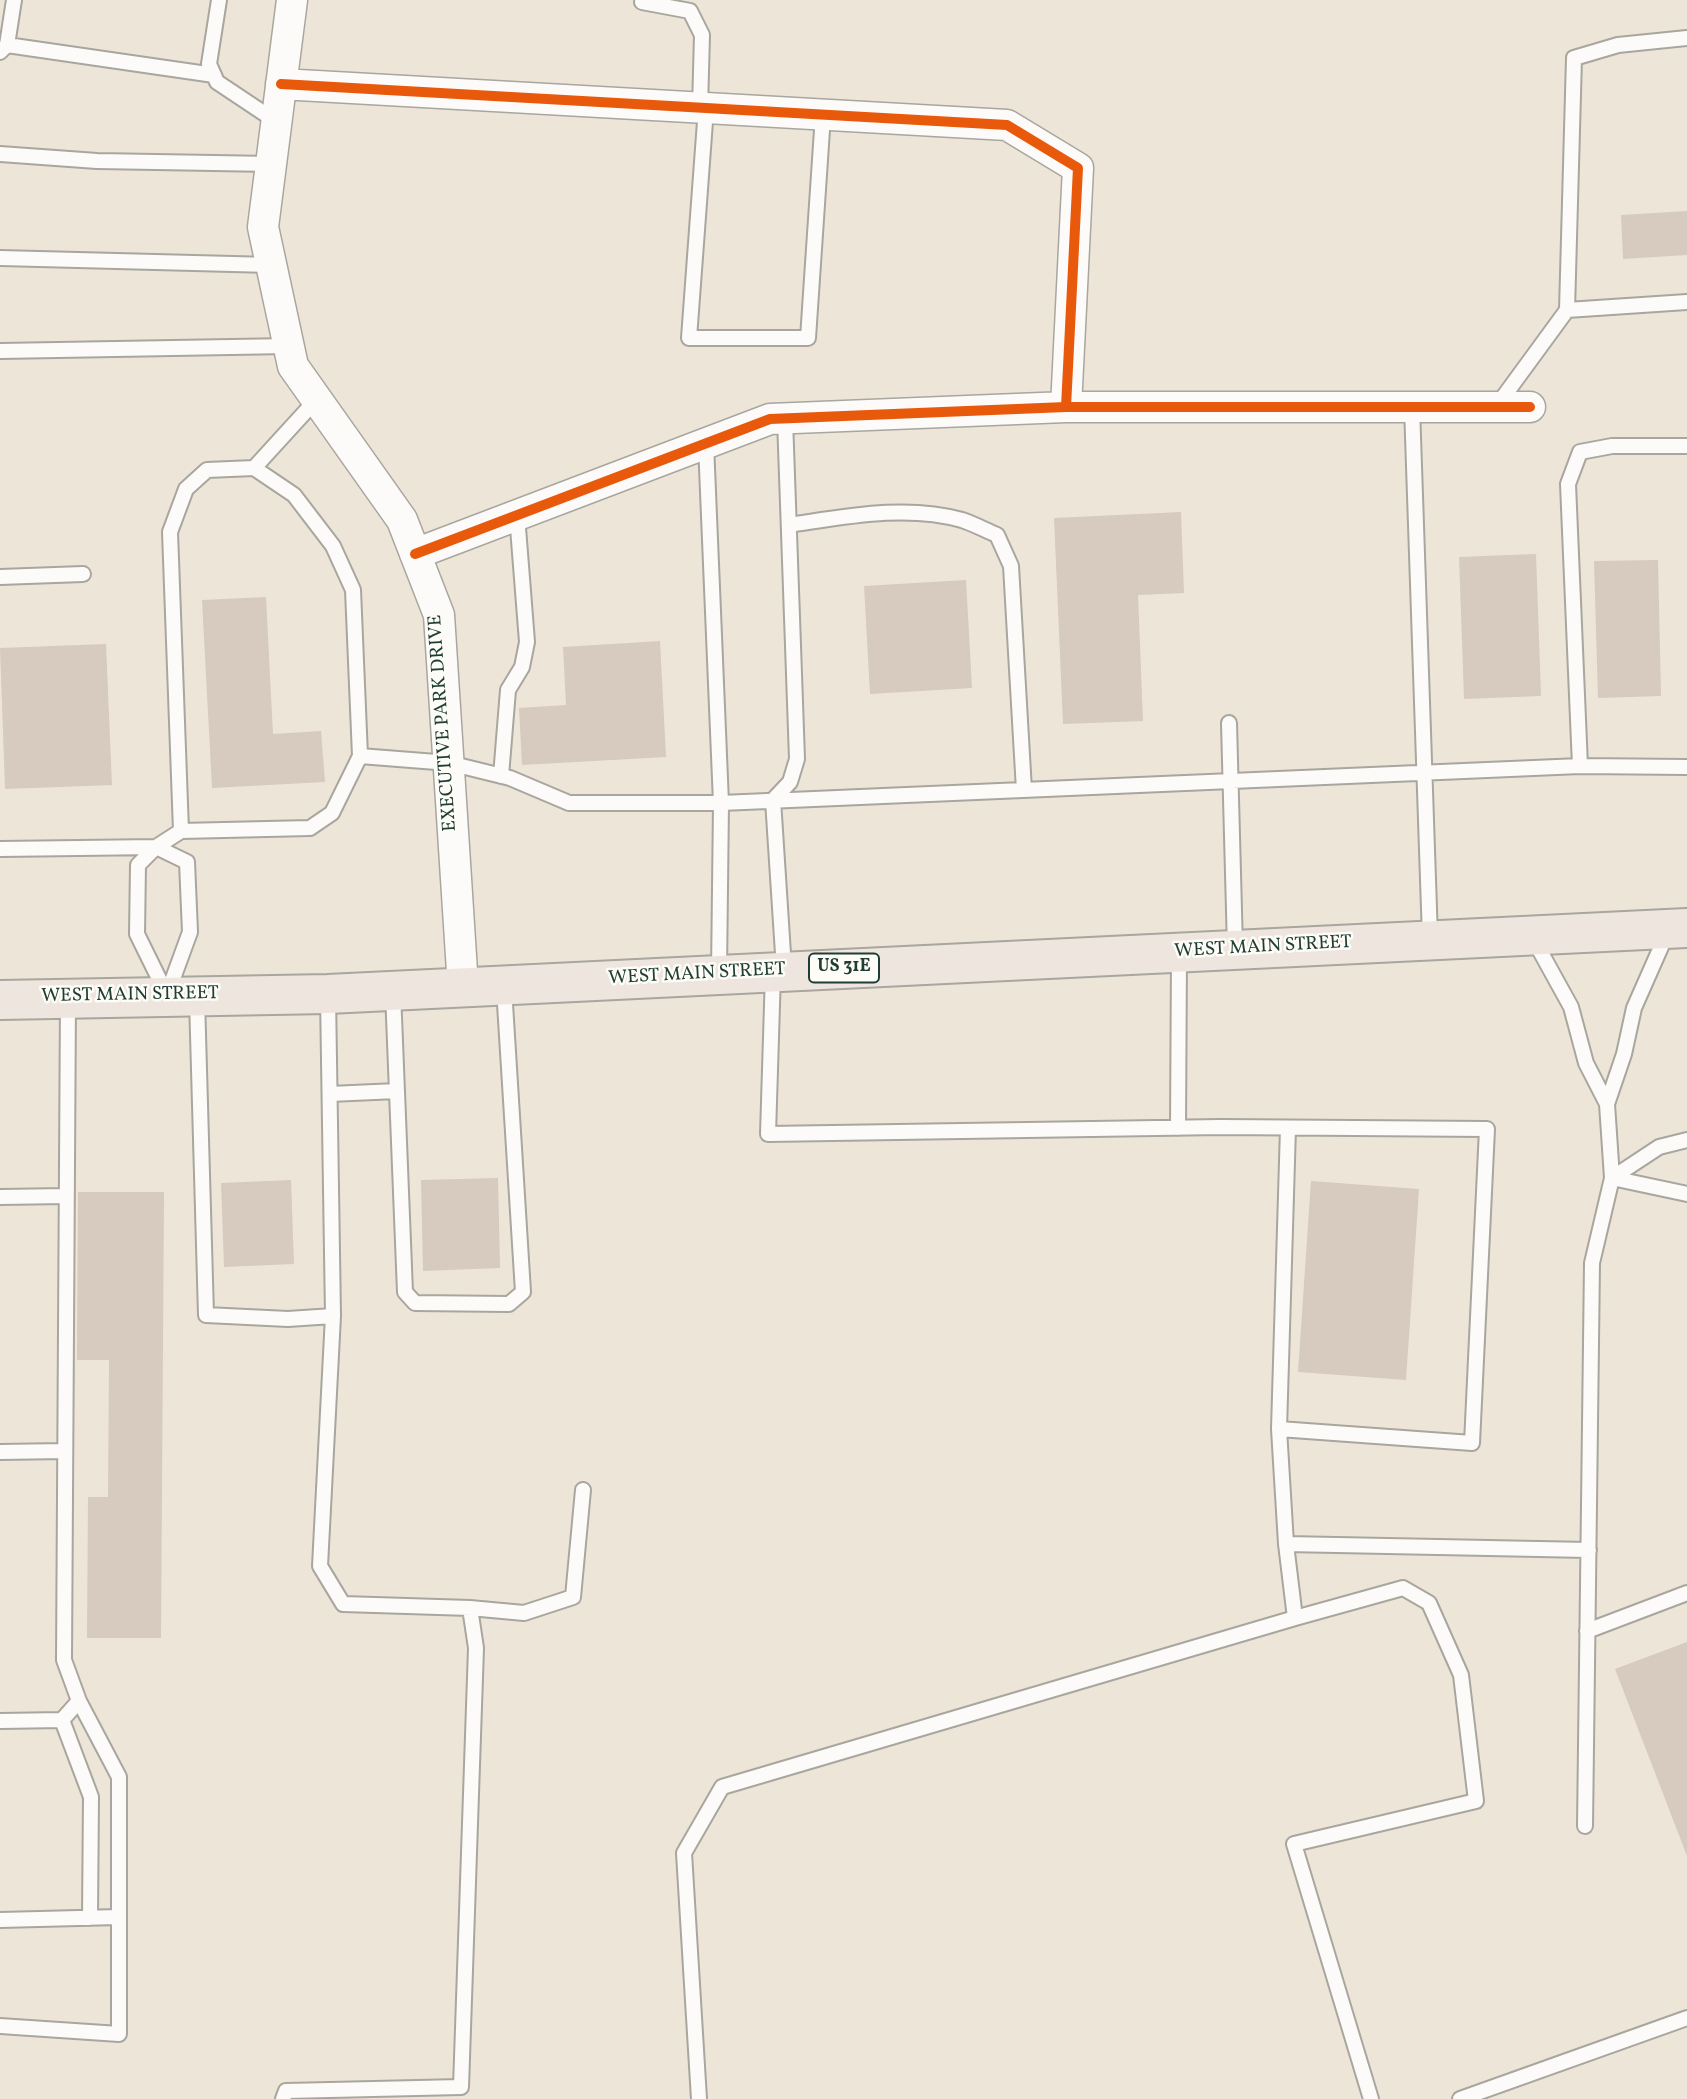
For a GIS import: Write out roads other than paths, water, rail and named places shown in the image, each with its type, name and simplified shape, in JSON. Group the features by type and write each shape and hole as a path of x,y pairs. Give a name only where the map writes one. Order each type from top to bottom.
{"main road":[{"name":"WEST MAIN STREET","path":"0,1000 182,994 328,994 1678,928"}],"street":[{"name":"EXECUTIVE PARK DRIVE","path":"292,0 263,227 293,366 318,397 402,520 439,615 463,987"},
{"path":"281,84 1007,125 1078,168 1066,407"},
{"path":"415,554 770,419 1066,407 1530,407"}],"lane":[{"path":"13,0 4,48 214,75"},
{"path":"219,0 209,64 217,82 277,122"},
{"path":"638,1 690,11 702,35 703,108 689,338 808,338 823,114"},
{"path":"1496,407 1567,310 1574,58 1618,45 1687,38"},
{"path":"0,154 97,161 272,164"},
{"path":"0,258 271,265"},
{"path":"1567,310 1687,302"},
{"path":"0,351 289,346"},
{"path":"254,468 318,397"},
{"path":"1412,407 1422,772 1430,940"},
{"path":"785,419 797,759 790,782 773,800 778,971 768,1134 1178,1128 1487,1129 1472,1444 1279,1429"},
{"path":"706,444 721,803 719,974"},
{"path":"1580,766 1568,484 1580,452 1612,446 1687,446"},
{"path":"181,831 170,532 186,489 207,470 254,468 294,495 333,546 353,590 360,756 332,813 310,828 181,831 156,847 138,866 137,934 182,994"},
{"path":"789,525 855,515 919,513 962,520 997,535 1011,566 1024,790"},
{"path":"501,776 508,690 522,667 527,642 517,515"},
{"path":"0,577 83,574"},
{"path":"1229,723 1235,949"},
{"path":"360,756 449,763 501,776 569,803 721,803 1580,766 1687,767"},
{"path":"0,849 156,847 187,862 190,932 182,994 206,1315 275,1319 333,1316"},
{"path":"1585,1826 1592,1263 1612,1178 1607,1104 1624,1054 1634,1008 1678,928"},
{"path":"1531,935 1571,1007 1586,1063 1607,1104"},
{"path":"1178,1128 1180,952"},
{"path":"393,990 405,1292 415,1303 509,1304 523,1292 504,985"},
{"path":"328,994 333,1316 320,1566 343,1604 470,1608 524,1613 573,1597 583,1490"},
{"path":"0,2026 119,2034 118,1777 79,1701 64,1660 68,998"},
{"path":"330,1094 397,1091"},
{"path":"1288,1128 1279,1429 1286,1544 1295,1618"},
{"path":"1612,1178 1659,1147 1687,1140"},
{"path":"1612,1178 1687,1194"},
{"path":"0,1197 66,1196"},
{"path":"0,1452 64,1451"},
{"path":"1286,1544 1588,1550"},
{"path":"699,2099 684,1853 722,1787 1403,1588 1429,1603 1461,1675 1476,1801 1294,1844 1371,2099"},
{"path":"1587,1631 1687,1593"},
{"path":"283,2099 286,2091 461,2087 476,1648 470,1608"},
{"path":"0,1721 62,1720 79,1701"},
{"path":"62,1720 91,1797 90,1918"},
{"path":"0,1920 118,1917"},
{"path":"1460,2099 1687,2018"}]}
